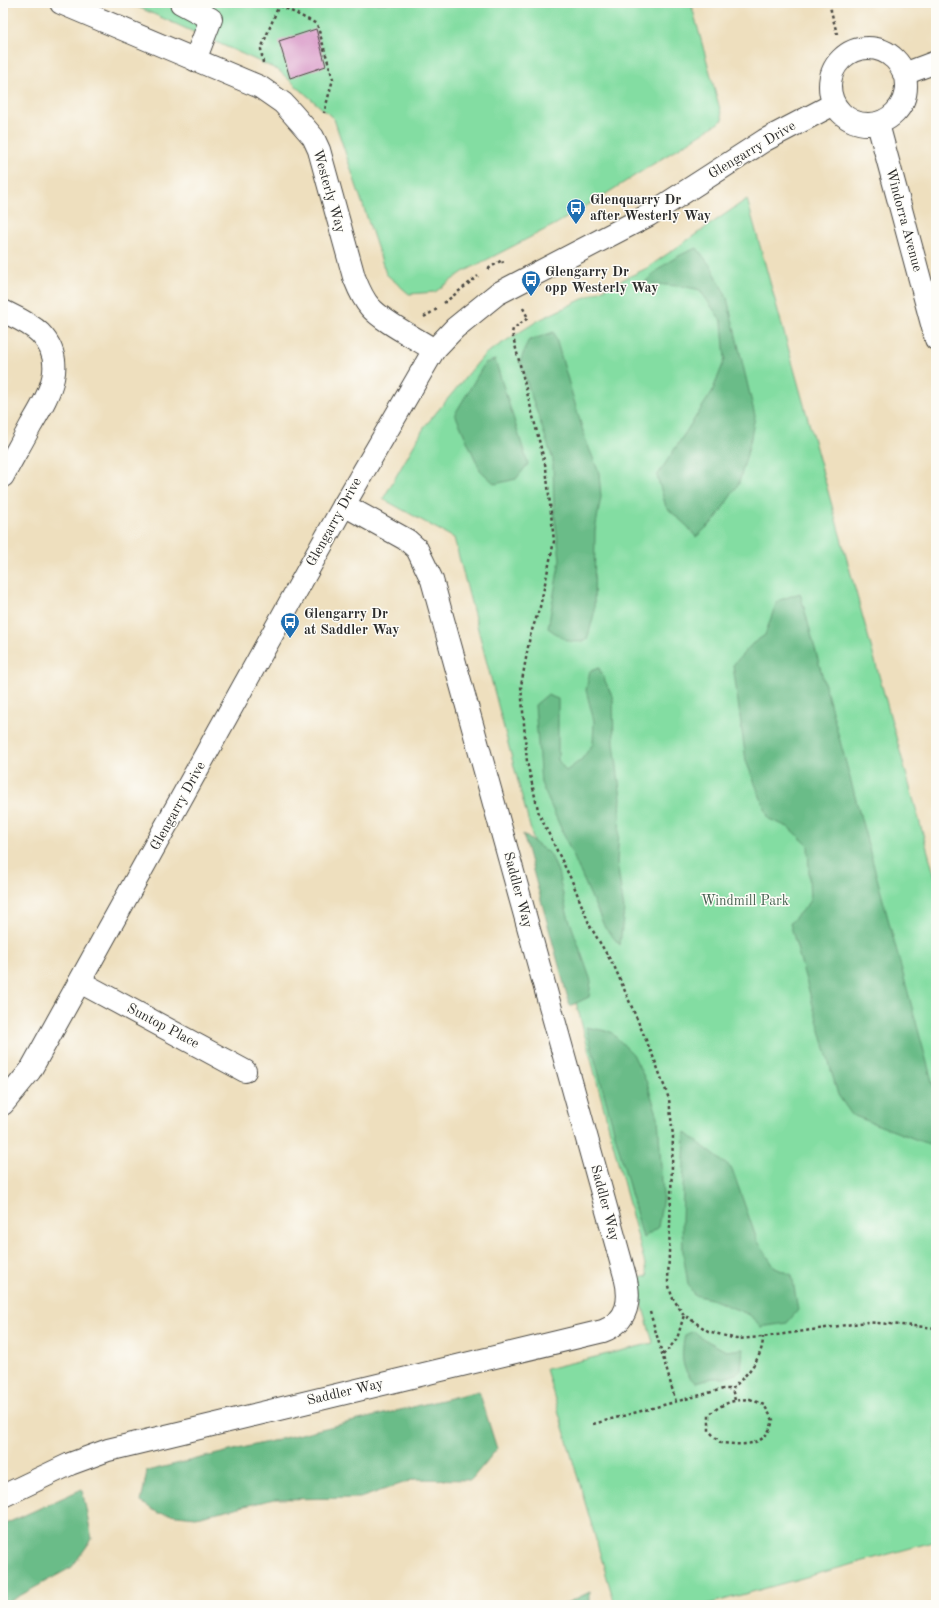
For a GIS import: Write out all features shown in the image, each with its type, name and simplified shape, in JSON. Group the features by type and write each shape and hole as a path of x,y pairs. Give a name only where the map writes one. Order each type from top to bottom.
{"street":[{"name":"Westerly Way","path":"61,3 260,87 283,103 304,125 319,150 354,277 360,291 370,307 381,316 434,350"},
{"path":"181,3 211,19 195,60"},
{"path":"865,48 878,49 889,54 898,63 904,74 906,86 904,99 899,110 878,124 858,123 840,112 834,104 830,92 831,80 835,68 843,58 853,51 865,48"},
{"path":"904,74 936,62"},
{"name":"Glengarry Drive","path":"3,1104 30,1071 344,505 434,350 479,307 512,285 649,215 765,140 834,104"},
{"name":"Windorra Avenue","path":"878,124 936,339"},
{"path":"3,311 39,332 50,348 54,367 49,393 3,476"},
{"name":"Saddler Way","path":"3,1496 70,1464 115,1448 603,1330 614,1325 623,1315 628,1304 629,1291 625,1276 432,580 417,549 407,540 344,505"},
{"name":"Suntop Place","path":"80,982 245,1071"}],"path":[{"path":"275,3 317,24 333,79 323,117 319,112"},
{"path":"828,3 836,34"},
{"path":"264,67 261,49 280,5"},
{"path":"485,272 502,260 528,318 513,329 512,333 546,468 554,541 540,606 530,636 521,686 527,762 539,814 572,881 590,926 615,968 655,1061 669,1099 673,1136 668,1282 672,1297 684,1315 708,1331 736,1339 762,1338 867,1322 936,1328"},
{"path":"418,316 425,317 432,314 479,275"},
{"path":"650,1310 676,1402"},
{"path":"662,1355 677,1339 684,1315"},
{"path":"593,1424 723,1389 732,1389 755,1364 763,1345 762,1338"},
{"path":"732,1389 735,1400"},
{"path":"750,1399 764,1405 773,1420 770,1431 759,1442 740,1444 721,1443 709,1431 709,1415 720,1405 735,1400 750,1399"}],"green space":[{"path":"129,3 691,3 723,120 556,224 463,272 435,292 409,294 386,274 334,119 278,70"},
{"name":"Windmill Park","path":"747,199 936,881 936,1541 705,1605 615,1605 546,1369 653,1343 635,1279 648,1276 454,538 383,499 425,426 485,354 539,320 647,268"},
{"path":"697,248 712,268 727,298 755,416 750,443 739,483 715,520 696,537 688,527 666,507 657,476 712,392 725,359 722,322 700,290 645,282 669,262"},
{"path":"554,332 585,438 599,473 601,497 595,530 594,614 587,640 575,642 566,640 548,628 560,559 554,511 553,460 520,362 528,341"},
{"path":"495,360 528,464 516,479 495,484 480,470 455,414 485,363"},
{"path":"800,593 936,1096 936,1147 852,1115 838,1095 790,923 810,902 808,845 788,827 769,819 746,761 733,665 752,644 765,635 777,601"},
{"path":"599,668 613,698 614,743 621,798 617,863 624,909 620,945 605,928 541,783 535,705 547,695 558,699 558,760 566,771 581,760 593,744 594,721 586,690 590,671"},
{"path":"523,834 551,855 558,872 567,913 591,981 589,997 570,1006"},
{"path":"586,1027 611,1032 633,1054 647,1083 658,1117 663,1197 658,1227 643,1238"},
{"path":"685,1132 732,1169 757,1240 775,1268 792,1275 798,1310 787,1323 760,1327 750,1315 711,1299 694,1295 688,1284 683,1253 682,1221"},
{"path":"694,1331 702,1338 726,1351 743,1349 741,1370 737,1374 724,1378 713,1378 696,1383 687,1373 683,1361 685,1335"},
{"path":"479,1391 497,1449 471,1480 415,1479 360,1498 275,1499 196,1517 158,1513 141,1502 147,1471"},
{"path":"82,1489 92,1539 72,1567 3,1605 3,1525"},
{"path":"590,1592 590,1605 562,1605"}],"building":[{"path":"316,29 326,66 290,78 279,41"}],"place":[{"name":"Glenquarry Dr after Westerly Way","path":"576,225"},
{"name":"Glengarry Dr opp Westerly Way","path":"531,297"},
{"name":"Glengarry Dr at Saddler Way","path":"290,639"}]}
